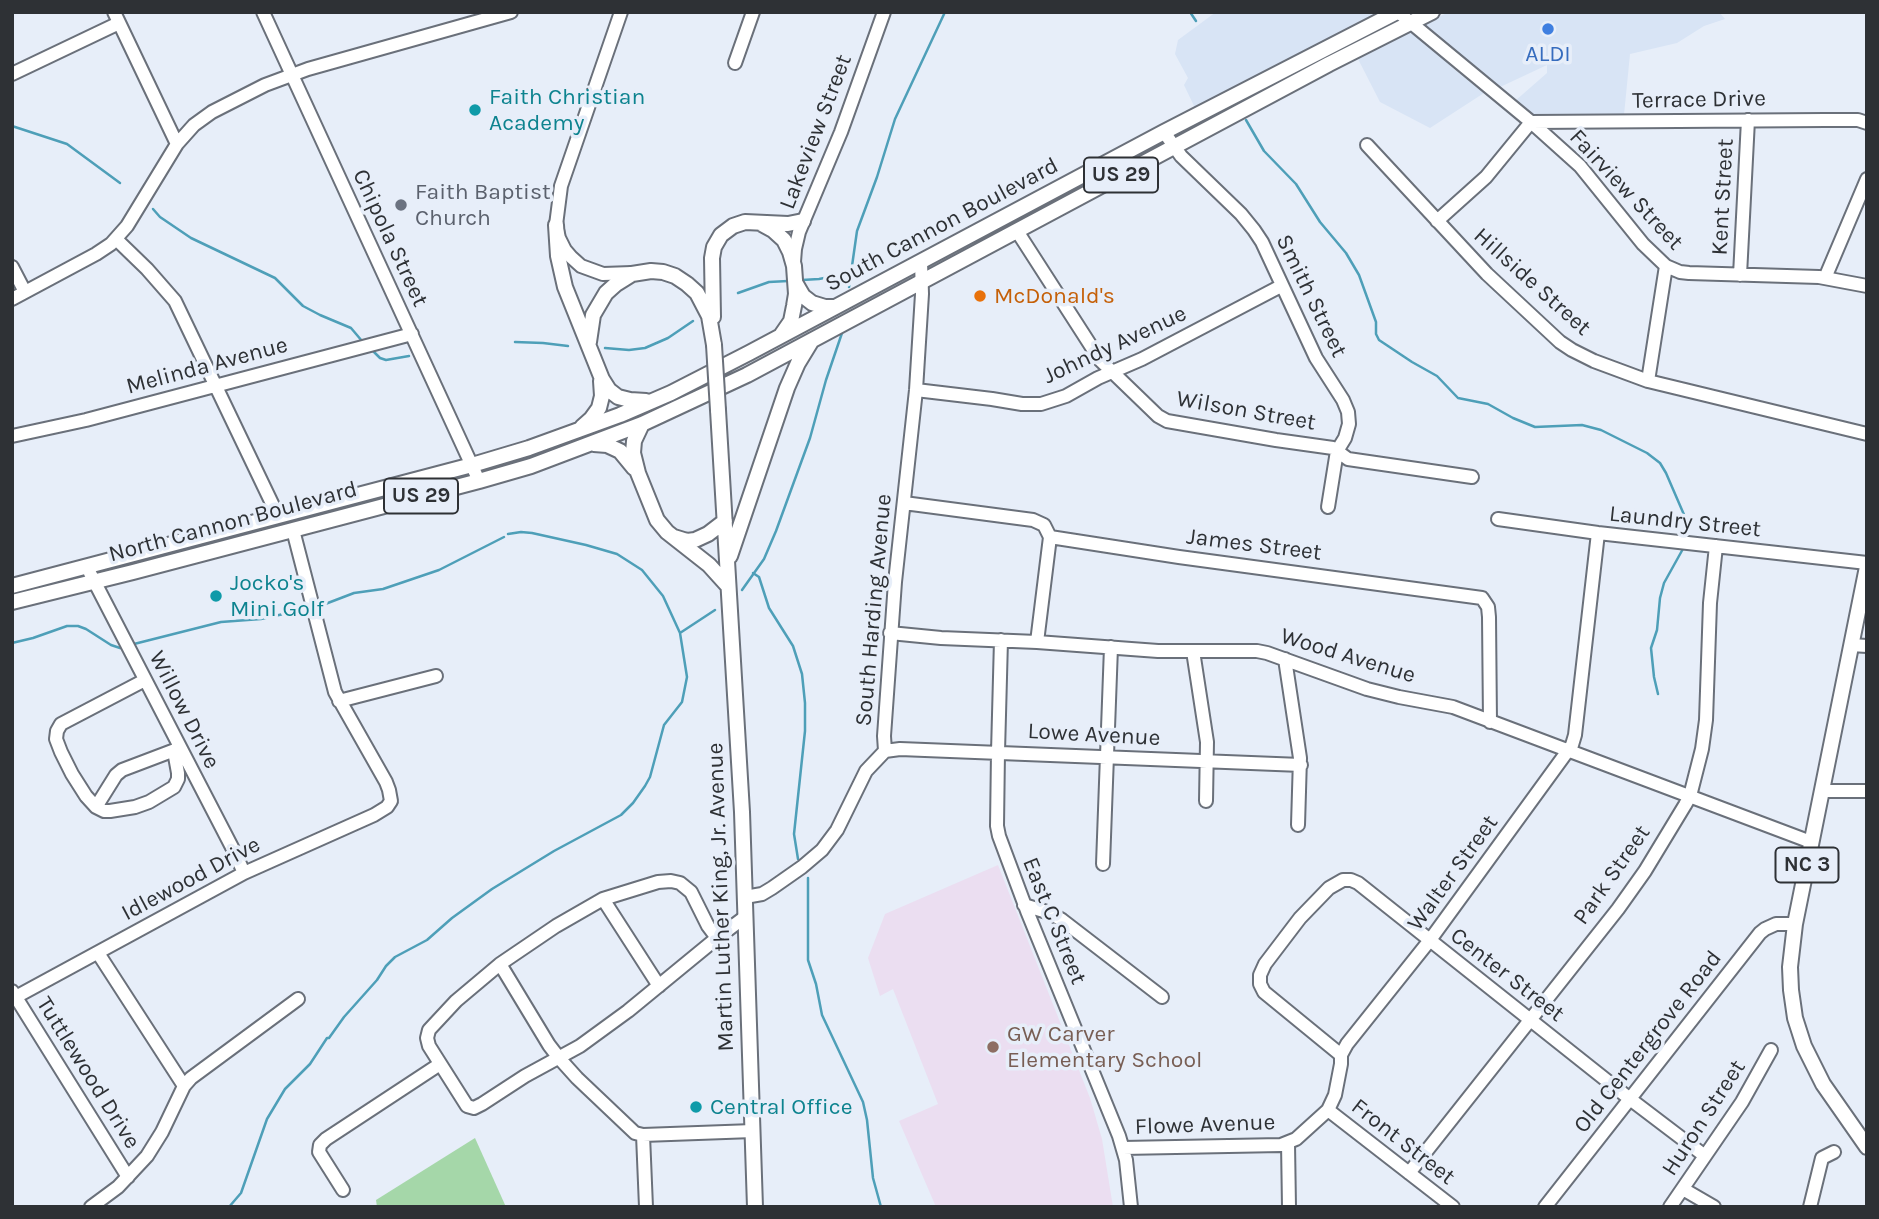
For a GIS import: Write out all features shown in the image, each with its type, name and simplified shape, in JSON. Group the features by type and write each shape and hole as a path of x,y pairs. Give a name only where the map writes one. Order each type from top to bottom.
{"main road":[{"name":"South Cannon Boulevard","path":"656,399 771,342 1164,132 1398,12"},
{"name":"South Cannon Boulevard","path":"813,340 1432,12"},
{"path":"751,221 766,225 782,238 790,252 803,296 812,303 836,307"},
{"path":"727,568 714,340 711,264 714,247 719,237 737,224 751,221 789,224 803,221"},
{"path":"556,225 562,275 602,391 599,408 585,425 567,435"},
{"path":"591,354 590,327 598,303 613,286 640,272 667,273 689,285 706,307 714,340"},
{"path":"771,342 783,333 791,321 795,276"},
{"path":"727,568 737,531 787,388 798,363 813,340"},
{"name":"North Cannon Boulevard","path":"12,602 531,466 642,424 747,375 813,340"},
{"path":"598,373 616,396 635,401 656,399"},
{"name":"North Cannon Boulevard","path":"12,586 472,465 567,435 656,399"},
{"path":"642,424 633,446 638,473 657,520 729,586"},
{"path":"592,444 607,445 620,451 638,473"},
{"path":"673,536 687,541 695,540 725,521"},
{"name":"NC 3","path":"1867,565 1791,953 1791,990 1795,1018 1811,1064 1867,1147"},
{"name":"Martin Luther King, Jr. Avenue","path":"727,568 742,812 755,1207"}],"street":[{"name":"Chipola Street","path":"262,12 480,481"},
{"path":"12,299 96,254 116,239 127,226 177,144 194,125 212,112 265,85 292,75 511,12"},
{"path":"621,12 561,186 556,225 566,251 585,268 609,275 640,272"},
{"path":"735,63 752,12"},
{"name":"Lakeview Street","path":"795,276 795,247 803,221 841,132 884,12"},
{"name":"Fairview Street","path":"1398,12 1580,166 1643,244 1666,266 1689,273 1825,278 1867,286"},
{"path":"12,74 117,18 177,144"},
{"name":"Kent Street","path":"1740,275 1748,120"},
{"name":"Terrace Drive","path":"1531,122 1858,120 1867,124"},
{"path":"1437,221 1486,177 1531,122"},
{"name":"Smith Street","path":"1164,132 1181,156 1254,230 1315,358 1343,400 1349,424 1337,451 1328,507"},
{"name":"Hillside Street","path":"1367,145 1487,274 1560,342 1594,361 1648,381 1867,434"},
{"path":"1825,278 1867,179"},
{"name":"Wilson Street","path":"1017,231 1094,352 1158,416 1172,423 1333,448 1348,459 1472,477"},
{"path":"116,239 147,268 175,301 278,516"},
{"name":"South Harding Avenue","path":"745,897 762,894 772,888 821,850 837,830 866,771 885,751 890,633 916,390 921,262"},
{"path":"1648,381 1666,266"},
{"path":"12,267 25,292"},
{"name":"Johndy Avenue","path":"916,390 1022,404 1041,404 1066,396 1142,359 1281,286"},
{"name":"Melinda Avenue","path":"12,436 86,420 412,334"},
{"name":"James Street","path":"904,503 1033,520 1044,525 1050,537 1482,598 1488,607 1489,617 1490,722"},
{"name":"Laundry Street","path":"1498,519 1867,565"},
{"path":"293,530 339,701 436,677"},
{"name":"Walter Street","path":"1288,1143 1303,1134 1328,1110 1335,1095 1341,1064 1340,1055 1347,1044 1430,940 1569,750 1575,735 1598,533"},
{"path":"1037,642 1050,537"},
{"name":"Park Street","path":"1409,1173 1618,909 1690,796 1706,720 1710,603 1716,546"},
{"name":"Willow Drive","path":"87,566 177,749 244,873"},
{"name":"Wood Avenue","path":"890,633 1158,651 1257,651 1367,689 1453,707 1811,842"},
{"name":"East C Street","path":"1001,640 997,826 999,836 1024,905 1123,1148 1130,1207"},
{"path":"1851,645 1867,646"},
{"path":"1102,864 1111,647"},
{"path":"1193,651 1207,742 1206,801"},
{"path":"1285,659 1301,765 1298,825"},
{"path":"96,807 122,770 177,749 178,779 174,787 156,798 135,807 104,811 96,807 86,796 72,774 56,739 61,724 67,720 145,680"},
{"name":"Idlewood Drive","path":"13,995 98,953 244,873 387,807 391,801 386,782 339,701"},
{"name":"Lowe Avenue","path":"885,751 900,748 1301,765"},
{"path":"1822,791 1867,791"},
{"name":"Center Street","path":"1340,1055 1272,1000 1264,992 1259,975 1286,937 1329,888 1343,880 1351,880 1705,1156"},
{"path":"717,938 691,892 680,883 657,883 603,900 556,926 500,964 456,1001 429,1030 429,1046 467,1106 474,1108 599,1032 746,917"},
{"path":"603,900 659,986"},
{"path":"1024,905 1062,920 1162,997"},
{"name":"Old Centergrove Road","path":"1545,1207 1760,933 1776,924 1795,924"},
{"path":"98,953 184,1086"},
{"path":"500,964 559,1058 635,1133 643,1135 753,1131"},
{"name":"Tuttlewood Drive","path":"13,995 128,1177"},
{"path":"91,1207 128,1177 147,1156 184,1086 191,1078 298,999"},
{"name":"Huron Street","path":"1670,1207 1742,1102 1771,1050"},
{"path":"343,1190 319,1152 320,1145 440,1064"},
{"name":"Front Street","path":"1328,1110 1453,1207"},
{"path":"643,1135 646,1207"},
{"path":"1288,1143 1289,1207"},
{"name":"Flowe Avenue","path":"1123,1148 1288,1143"},
{"path":"1810,1207 1822,1158 1834,1152"},
{"path":"1683,1189 1714,1207"}],"shaded area":[{"path":"1216,12 1383,12 1196,110 1184,85 1188,78 1175,54 1178,40"},
{"path":"1449,12 1719,12 1725,19 1704,26 1677,43 1630,54 1624,115 1535,119 1515,101 1547,73 1547,65 1498,88 1460,54 1450,66 1484,93 1430,128 1380,102 1357,57"},
{"name":"GW Carver Elementary School","path":"998,865 1090,1098 1102,1139 1113,1207 936,1207 899,1121 938,1104 893,989 880,996 868,958 885,914"}],"green space":[{"path":"475,1138 506,1207 377,1207 376,1200"}],"waterway":[{"path":"849,287 857,231 895,119 945,12"},
{"path":"1190,12 1196,21"},
{"path":"1246,120 1264,151 1296,184 1320,222 1346,253 1359,275 1376,322 1379,340 1437,376 1458,398 1488,404 1535,427 1582,425 1601,430 1647,453 1660,463 1666,473 1685,517 1687,537"},
{"path":"12,126 67,144 120,183"},
{"path":"153,209 160,217 191,238 275,278 303,306 351,328 362,341"},
{"path":"802,280 851,273"},
{"path":"738,293 769,282 788,281"},
{"path":"605,348 645,348 668,338 693,321"},
{"path":"742,590 764,559 776,531 810,438 842,333"},
{"path":"515,342 568,346"},
{"path":"373,351 386,360 409,356"},
{"path":"229,1207 241,1193 267,1119 285,1089 310,1064 327,1038 386,966 395,957 427,940 492,889 554,851 621,815 633,803 650,777 664,725 682,702 687,677 680,633 663,596 642,570 617,554 586,545 532,533 508,534"},
{"path":"320,606 354,593 383,589 439,570 504,537"},
{"path":"1658,694 1651,648 1657,630 1664,583 1684,547"},
{"path":"753,573 759,577 769,608 793,646 802,674 805,731 794,834 798,859"},
{"path":"134,644 221,622 261,619 306,609"},
{"path":"680,633 715,610"},
{"path":"12,643 67,626 78,626 120,648"},
{"path":"808,878 808,960 822,1015 863,1102 873,1178 881,1207"}],"place":[{"name":"ALDI","path":"1548,29"},
{"name":"Faith Christian Academy","path":"475,110"},
{"name":"Faith Baptist Church","path":"401,205"},
{"name":"McDonald's","path":"980,296"},
{"name":"Jocko's Mini Golf","path":"216,596"},
{"name":"GW Carver Elementary School","path":"993,1047"},
{"name":"Central Office","path":"696,1107"}]}
